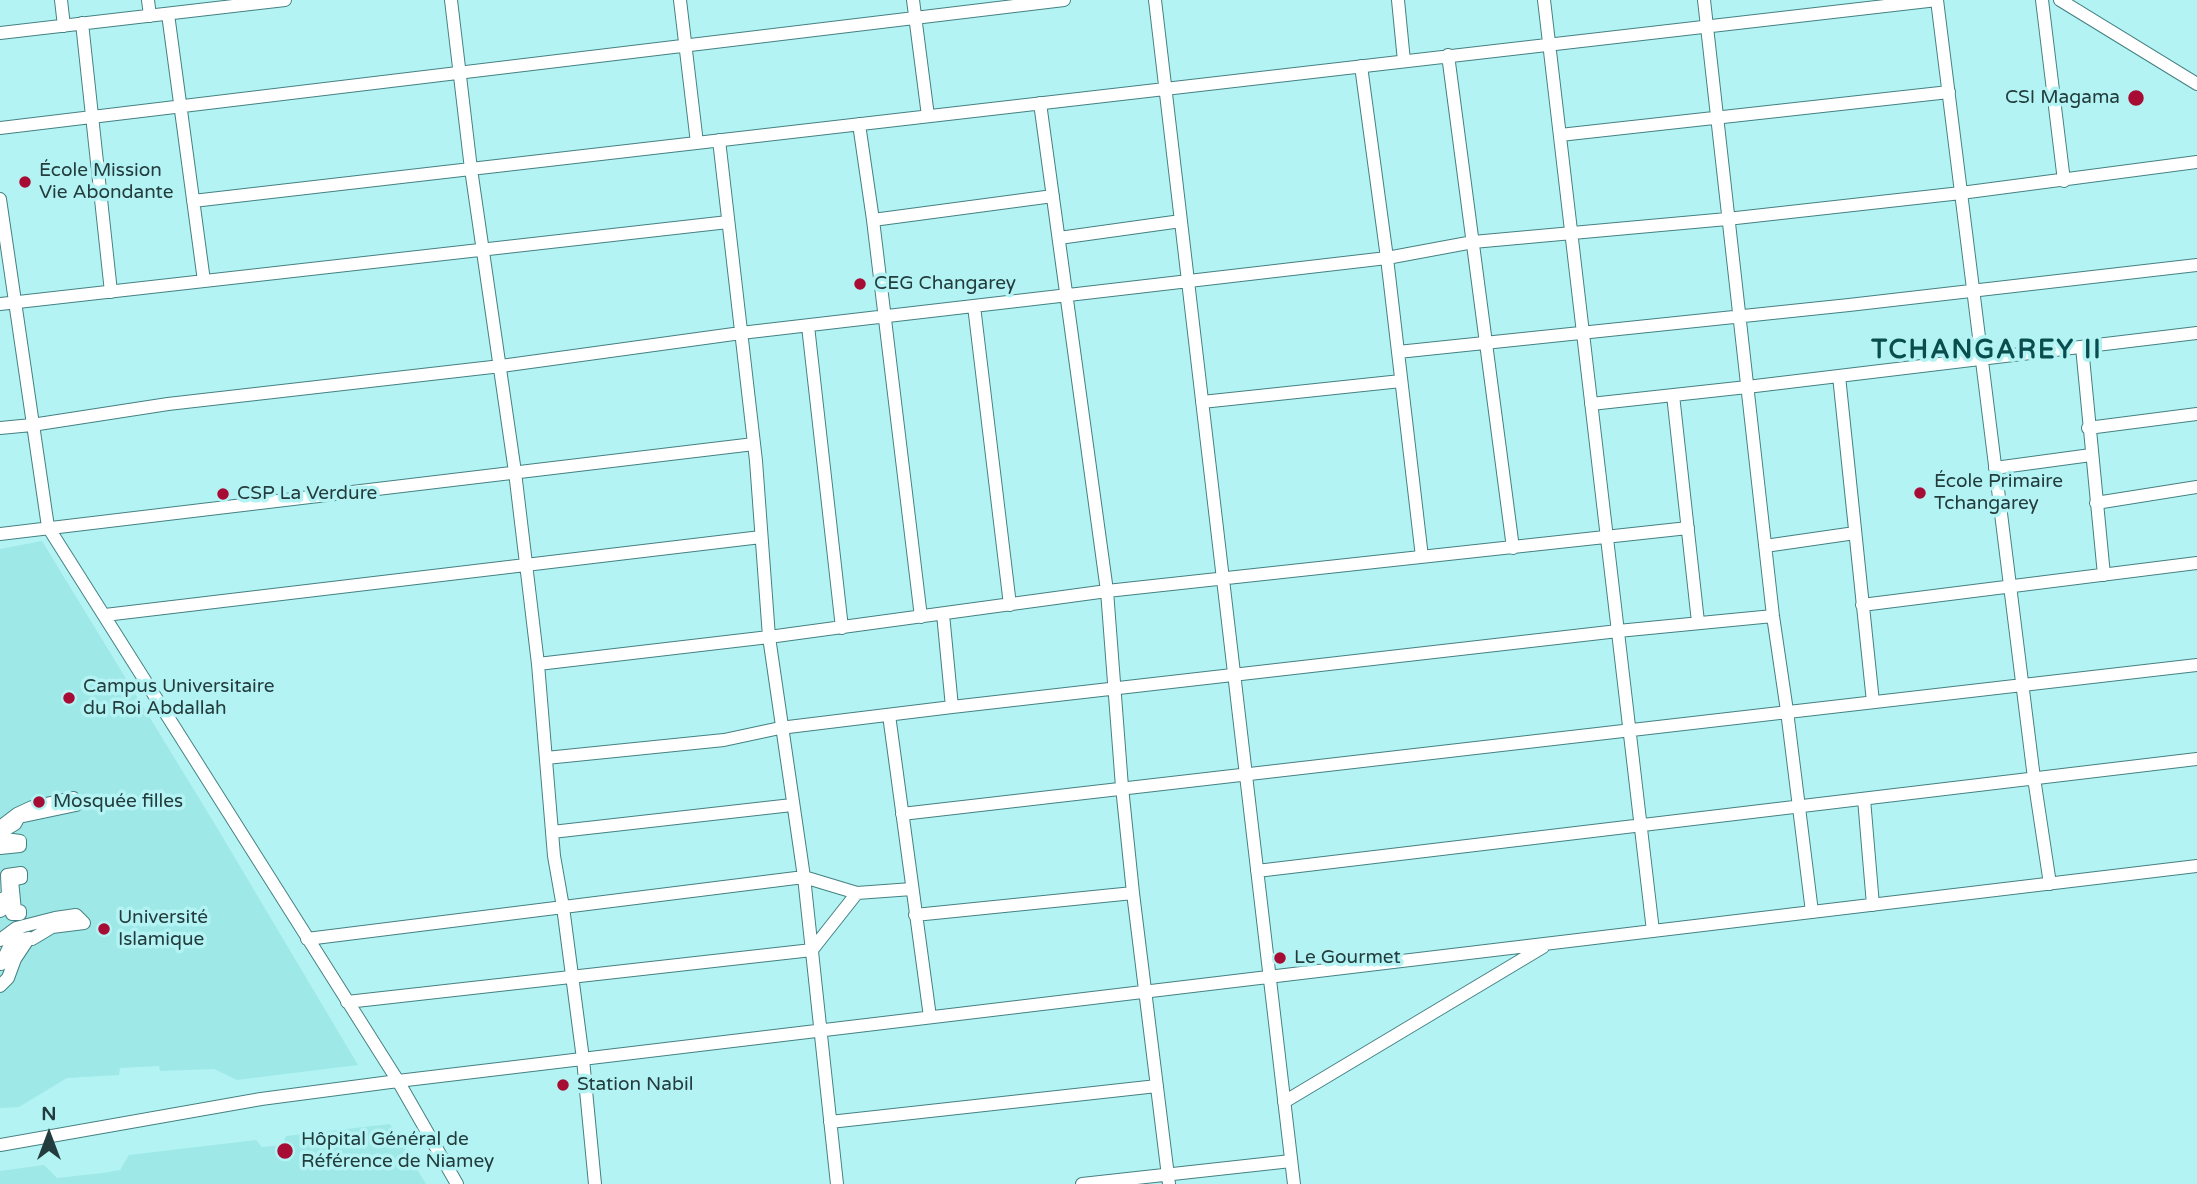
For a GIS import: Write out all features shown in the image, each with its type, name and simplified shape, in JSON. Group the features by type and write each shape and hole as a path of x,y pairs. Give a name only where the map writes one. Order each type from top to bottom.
{"street":[{"path":"61,0 64,26"},
{"path":"148,0 150,16"},
{"path":"0,33 285,0"},
{"path":"451,0 471,169 515,472 538,664 552,832 583,1059 595,1184"},
{"path":"680,0 697,143"},
{"path":"913,0 928,116"},
{"path":"0,128 1064,0"},
{"path":"1155,0 1294,1184"},
{"path":"1398,0 1404,61"},
{"path":"1544,0 1653,931"},
{"path":"1704,0 1773,616 1812,912"},
{"path":"193,201 1937,0 2022,685 2050,884"},
{"path":"2042,0 2064,181"},
{"path":"2060,0 2197,84"},
{"path":"168,13 204,281"},
{"path":"82,23 111,292"},
{"path":"1448,55 1513,548"},
{"path":"1361,66 1387,258 1422,557"},
{"path":"1560,135 1949,93"},
{"path":"1040,103 1107,591 1122,787 1168,1179"},
{"path":"859,124 921,617"},
{"path":"719,140 754,444 769,637 780,729 804,877 837,1184"},
{"path":"0,428 168,404 501,366 741,333 1387,258 1473,242 1727,219 2064,181 2197,162"},
{"path":"873,220 1053,196"},
{"path":"0,199 48,527 398,1081 457,1184"},
{"path":"1059,238 1181,221"},
{"path":"0,304 728,222"},
{"path":"1398,352 2197,265"},
{"path":"974,306 1010,605"},
{"path":"808,326 842,628"},
{"path":"1591,404 2197,333"},
{"path":"2082,347 2104,575"},
{"path":"1839,376 1873,702"},
{"path":"1202,402 1401,381"},
{"path":"1673,395 1698,622"},
{"path":"2088,428 2197,414"},
{"path":"0,534 754,444"},
{"path":"1995,468 2091,455"},
{"path":"2096,503 2197,487"},
{"path":"538,664 842,628 1107,591 1688,528"},
{"path":"1765,546 1855,533"},
{"path":"105,615 761,537"},
{"path":"1862,605 2197,563"},
{"path":"943,614 952,707"},
{"path":"546,758 724,740 780,729 1115,688 1698,622 1773,616"},
{"path":"902,814 2197,665"},
{"path":"889,715 930,1017"},
{"path":"1257,871 2197,759"},
{"path":"0,827 32,807 73,798 76,805 19,817 15,824 3,831 5,839 20,841 20,846 0,848"},
{"path":"1864,799 1873,905"},
{"path":"552,832 792,805"},
{"path":"0,1145 261,1100 398,1081 2197,866"},
{"path":"0,900 8,897 7,875 21,873 21,878 12,880 15,911 20,911 20,914 12,914 12,904 0,911"},
{"path":"307,939 804,877 857,893 912,888"},
{"path":"347,1002 812,950 857,893"},
{"path":"915,915 1133,893"},
{"path":"0,940 16,928 55,918 75,915 84,923 52,927 29,938 17,938 10,945 2,964 0,963"},
{"path":"0,986 8,978 15,959 29,938"},
{"path":"1284,1102 1549,944"},
{"path":"830,1122 1157,1086"},
{"path":"1082,1184 1168,1179 1291,1161"}],"shaded area":[{"name":"Campus Universitaire du Roi Abdallah","path":"42,541 358,1065 237,1080 214,1069 160,1071 159,1066 120,1068 119,1075 67,1078 19,1107 0,1108 0,549"},
{"name":"Hôpital Général de Référence de Niamey","path":"390,1124 426,1184 0,1184 0,1171 44,1165 57,1178 103,1173 120,1170 129,1155 256,1140 262,1147 282,1145 286,1136"}],"place":[{"name":"CSI Magama","path":"2136,98"},
{"name":"École Mission Vie Abondante","path":"25,182"},
{"name":"CEG Changarey","path":"860,284"},
{"name":"École Primaire Tchangarey","path":"1920,493"},
{"name":"CSP La Verdure","path":"223,494"},
{"name":"Campus Universitaire du Roi Abdallah","path":"69,698"},
{"name":"Mosquée filles","path":"39,802"},
{"name":"Université Islamique","path":"104,929"},
{"name":"Le Gourmet","path":"1280,958"},
{"name":"Station Nabil","path":"563,1085"},
{"name":"Hôpital Général de Référence de Niamey","path":"285,1151"}],"district":[{"name":"TCHANGAREY II","path":"1987,351"}]}
